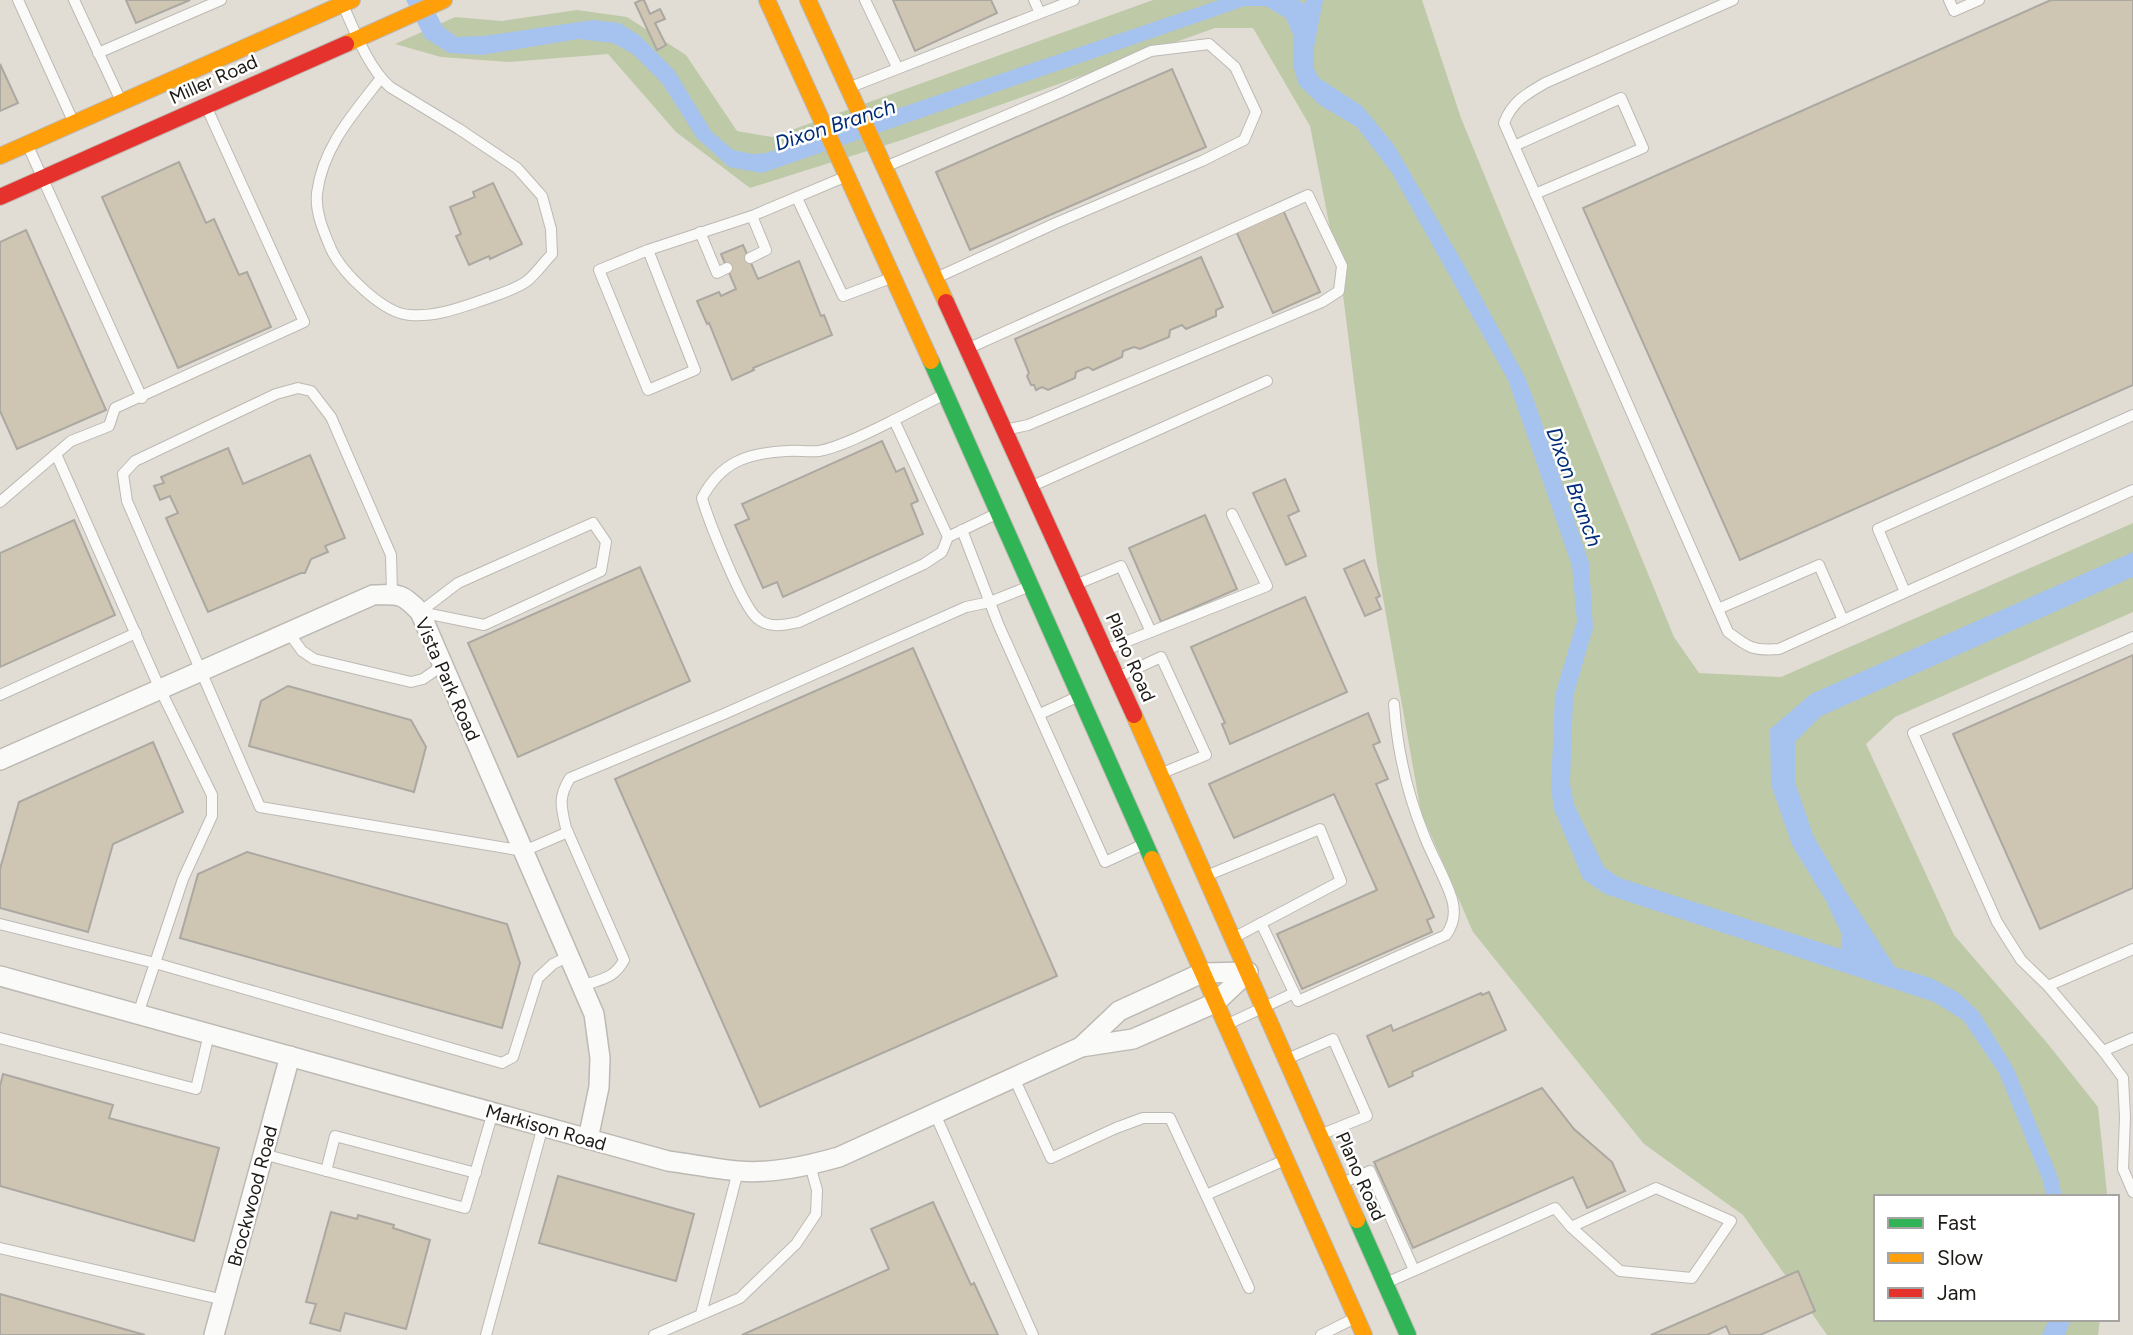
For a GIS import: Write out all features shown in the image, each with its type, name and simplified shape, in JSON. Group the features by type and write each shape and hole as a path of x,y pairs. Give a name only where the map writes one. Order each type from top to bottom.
{"main road":[{"name":"Miller Road","path":"0,197 444,0"},
{"name":"Plano Road","path":"767,0 848,176 914,278 967,349 1030,487 1054,579 1079,697 1364,1335"},
{"name":"Plano Road","path":"808,0 884,167 946,394 998,513 1054,579 1105,650 1408,1335"},
{"name":"Miller Road","path":"0,156 345,1"}],"street":[{"name":"Vista Park Road","path":"392,594 406,597 420,612 594,1014 600,1058 599,1087 587,1139"},
{"path":"0,760 373,595 392,594"},
{"name":"Markison Road","path":"1081,1047 1119,1011 1202,973 1248,972"},
{"name":"Markison Road","path":"0,976 668,1161 738,1171 759,1171 810,1165 839,1157 1081,1047 1133,1039 1215,1003 1248,972"},
{"name":"Brockwood Road","path":"214,1335 290,1056"}],"lane":[{"path":"18,0 74,123"},
{"path":"74,0 121,102"},
{"path":"99,53 220,0"},
{"path":"865,0 897,67"},
{"path":"1034,0 1040,13"},
{"path":"848,88 1074,0"},
{"path":"1733,0 1545,83 1518,100 1508,111 1504,123 1728,632 1758,651 1779,649 2133,490"},
{"path":"1949,0 1954,11 1979,0"},
{"path":"345,1 358,38 381,78 390,87 517,168 542,196 551,229 552,254 526,282 444,313 408,316 379,302 336,261 320,224 317,195 320,182 327,156 341,128 381,78"},
{"path":"797,198 843,296 914,278 1056,223 1202,161 1244,140 1256,112 1235,67 1209,44 1151,51 884,167"},
{"path":"1514,146 1621,98 1643,148 1535,194"},
{"path":"0,502 71,441 108,426 115,408 304,322 206,106"},
{"path":"27,144 142,398"},
{"path":"648,250 695,370 648,390 599,270 648,250 752,216 848,176"},
{"path":"967,349 1308,195 1342,266 1339,291 1322,302 1028,425 1004,430"},
{"path":"750,258 766,250 752,216"},
{"path":"700,232 717,273 727,268"},
{"path":"1030,487 1267,381"},
{"path":"392,594 391,555 331,416 311,391 298,388 276,394 135,461 123,474 127,501 260,807 524,851 568,832"},
{"path":"946,394 894,420 822,450 789,450 751,455 728,466 711,480 702,498 708,519 745,600 757,618 777,626 799,622 924,564 942,552 948,537 998,513"},
{"path":"1905,593 1878,529 2133,415"},
{"path":"894,420 948,537"},
{"path":"56,454 160,689 212,795 212,816 183,879 138,1014"},
{"path":"1105,650 1267,586 1232,514"},
{"path":"593,523 606,542 601,571 484,625 420,612 458,583 593,523"},
{"path":"962,530 990,603 1105,862 1145,844"},
{"path":"1718,609 1819,565 1843,620"},
{"path":"582,986 614,974 624,960 568,832 562,810 561,791 570,778 724,714 966,607 990,603 1054,579 1121,566 1151,632"},
{"path":"0,695 136,633"},
{"path":"289,633 308,656 411,682 423,679 443,665"},
{"path":"2133,637 1913,733 1997,922 2021,960 2048,986 2123,1079 2123,1168 2133,1192"},
{"path":"1117,677 1161,657 1206,755 1160,774"},
{"path":"1040,714 1079,697"},
{"path":"1261,923 1298,1001 1446,935 1452,927 1452,900 1423,834 1402,765 1394,704"},
{"path":"1206,877 1320,829 1341,881 1233,938"},
{"path":"0,924 155,963 502,1063 513,1057 538,978 553,964 569,956"},
{"path":"2048,986 2133,949"},
{"path":"1225,1026 1294,993"},
{"path":"0,1038 196,1089 209,1034"},
{"path":"2103,1051 2133,1038"},
{"path":"1287,1059 1333,1040 1367,1116 1320,1135"},
{"path":"1014,1078 1051,1158 1143,1118 1170,1118 1249,1288"},
{"path":"263,1154 465,1208 493,1112"},
{"path":"935,1114 1033,1335"},
{"path":"486,1335 543,1126"},
{"path":"326,1171 335,1136 475,1173"},
{"path":"1206,1195 1285,1160"},
{"path":"654,1335 740,1298 796,1244 816,1213 817,1190 810,1165"},
{"path":"701,1314 738,1171"},
{"path":"1341,1183 1370,1171 1414,1270"},
{"path":"1385,1283 1555,1208 1571,1227 1620,1271 1692,1278 1731,1221 1656,1188 1571,1227"},
{"path":"0,1248 224,1300"},
{"path":"1321,1335 1356,1317"}],"green space":[{"path":"1153,0 1422,0 1461,118 1674,637 1699,673 1781,677 2133,523 2133,612 1895,717 1866,744 1954,935 2048,1044 2098,1107 2107,1193 1874,1195 1874,1321 2100,1321 2098,1335 1827,1335 1743,1215 1644,1144 1473,932 1421,812 1377,564 1343,295 1310,126 1253,28 1215,28 902,140 750,188 676,132 608,54 509,62 441,57 395,44 455,17 502,21 577,10 627,17 686,55 737,131 772,137"}],"water":[{"path":"406,0 429,0 443,27 457,37 484,36 593,20 620,23 640,36 674,70 711,131 733,150 752,154 766,153 1219,0 1298,0 1305,4 1306,0 1323,0 1314,47 1314,69 1319,78 1362,106 1394,145 1464,265 1525,377 1589,563 1593,628 1573,697 1570,784 1574,804 1604,867 1620,878 1841,949 1842,935 1826,901 1792,845 1771,785 1770,729 1811,694 2133,552 2133,577 1821,716 1795,742 1795,782 1813,835 1845,890 1895,967 1931,978 1959,993 1979,1012 2014,1069 2058,1177 2062,1195 2046,1195 2043,1181 1999,1073 1963,1020 1934,1002 1605,894 1583,879 1554,809 1551,788 1555,695 1577,621 1572,566 1508,380 1392,173 1357,127 1320,105 1299,85 1293,65 1294,37 1286,18 1265,6 1245,6 762,173 729,167 697,138 662,83 633,54 613,43 578,39 482,55 449,53 425,38"},
{"path":"2048,1321 2070,1321 2065,1335 2042,1335"}],"building":[{"path":"126,0 190,0 136,23"},
{"path":"644,0 650,14 660,9 665,19 655,23 666,45 657,50 635,3"},
{"path":"893,0 991,0 997,13 915,51"},
{"path":"2051,0 2133,0 2133,385 1740,560 1583,208"},
{"path":"0,64 18,103 0,111"},
{"path":"1172,69 1206,147 970,250 936,172"},
{"path":"179,162 206,223 214,219 239,275 247,272 271,327 178,368 102,197"},
{"path":"493,183 522,244 490,259 489,256 469,265 456,236 461,234 450,207 475,197 473,192"},
{"path":"1283,210 1320,292 1273,313 1236,231"},
{"path":"26,230 106,410 17,449 0,411 0,242"},
{"path":"743,245 758,279 799,261 821,316 824,315 832,335 753,368 754,370 732,380 697,301 719,292 721,296 736,289 721,254"},
{"path":"1201,257 1223,307 1216,310 1216,316 1186,329 1182,325 1170,330 1169,337 1140,349 1134,347 1123,351 1122,357 1093,370 1088,367 1076,372 1075,378 1048,390 1042,387 1036,390 1034,385 1031,385 1015,339"},
{"path":"882,441 896,472 904,468 918,501 911,504 923,534 783,597 777,582 763,588 735,525 749,519 742,504"},
{"path":"228,448 243,484 310,455 345,538 325,546 328,552 311,559 305,573 208,612 166,518 178,513 170,496 160,500 154,486 164,483 161,477"},
{"path":"1285,479 1299,511 1288,516 1306,556 1286,565 1253,493"},
{"path":"1205,515 1237,589 1161,622 1129,548"},
{"path":"74,520 115,615 0,667 0,553"},
{"path":"1364,560 1380,596 1376,598 1381,609 1365,616 1344,569"},
{"path":"640,567 690,681 518,757 468,643"},
{"path":"1305,597 1347,692 1230,744 1222,724 1225,723 1191,647"},
{"path":"913,648 1057,976 760,1107 615,779"},
{"path":"2133,655 2133,888 2040,929 1953,734"},
{"path":"288,686 411,720 426,747 414,792 249,746 261,701"},
{"path":"1368,713 1380,742 1373,745 1388,779 1376,784 1434,917 1427,920 1432,932 1302,989 1277,934 1377,890 1334,794 1234,838 1209,784"},
{"path":"153,742 183,812 113,844 88,932 0,908 0,869 19,802"},
{"path":"247,852 507,924 520,963 502,1028 180,938 198,874"},
{"path":"1489,992 1506,1030 1412,1072 1413,1076 1389,1087 1367,1036 1391,1025 1393,1031"},
{"path":"3,1074 113,1105 109,1118 219,1148 194,1241 0,1186 0,1086"},
{"path":"1542,1088 1574,1129 1612,1162 1625,1191 1587,1208 1573,1177 1413,1248 1374,1162"},
{"path":"558,1176 694,1214 676,1281 539,1243"},
{"path":"933,1202 971,1285 974,1283 998,1335 742,1335 889,1269 871,1229"},
{"path":"331,1212 357,1219 358,1215 394,1225 393,1228 430,1240 406,1329 345,1313 340,1331 310,1323 316,1304 306,1302"},
{"path":"1798,1271 1815,1311 1760,1335 1730,1335 1726,1326 1707,1335 1651,1335"},
{"path":"0,1294 145,1335 0,1335"}],"traffic: fast":[{"path":"931,361 1152,859"},
{"path":"1357,1220 1408,1335"}],"traffic: slow":[{"path":"0,156 352,0"},
{"path":"346,44 444,0"},
{"path":"767,0 931,361"},
{"path":"808,0 946,302"},
{"path":"1134,715 1357,1220"},
{"path":"1152,859 1364,1335"}],"traffic: jam":[{"path":"0,197 346,44"},
{"path":"946,302 1134,715"}],"water label":[{"name":"Dixon Branch","path":"835,125"},
{"name":"Dixon Branch","path":"1574,487"}]}
